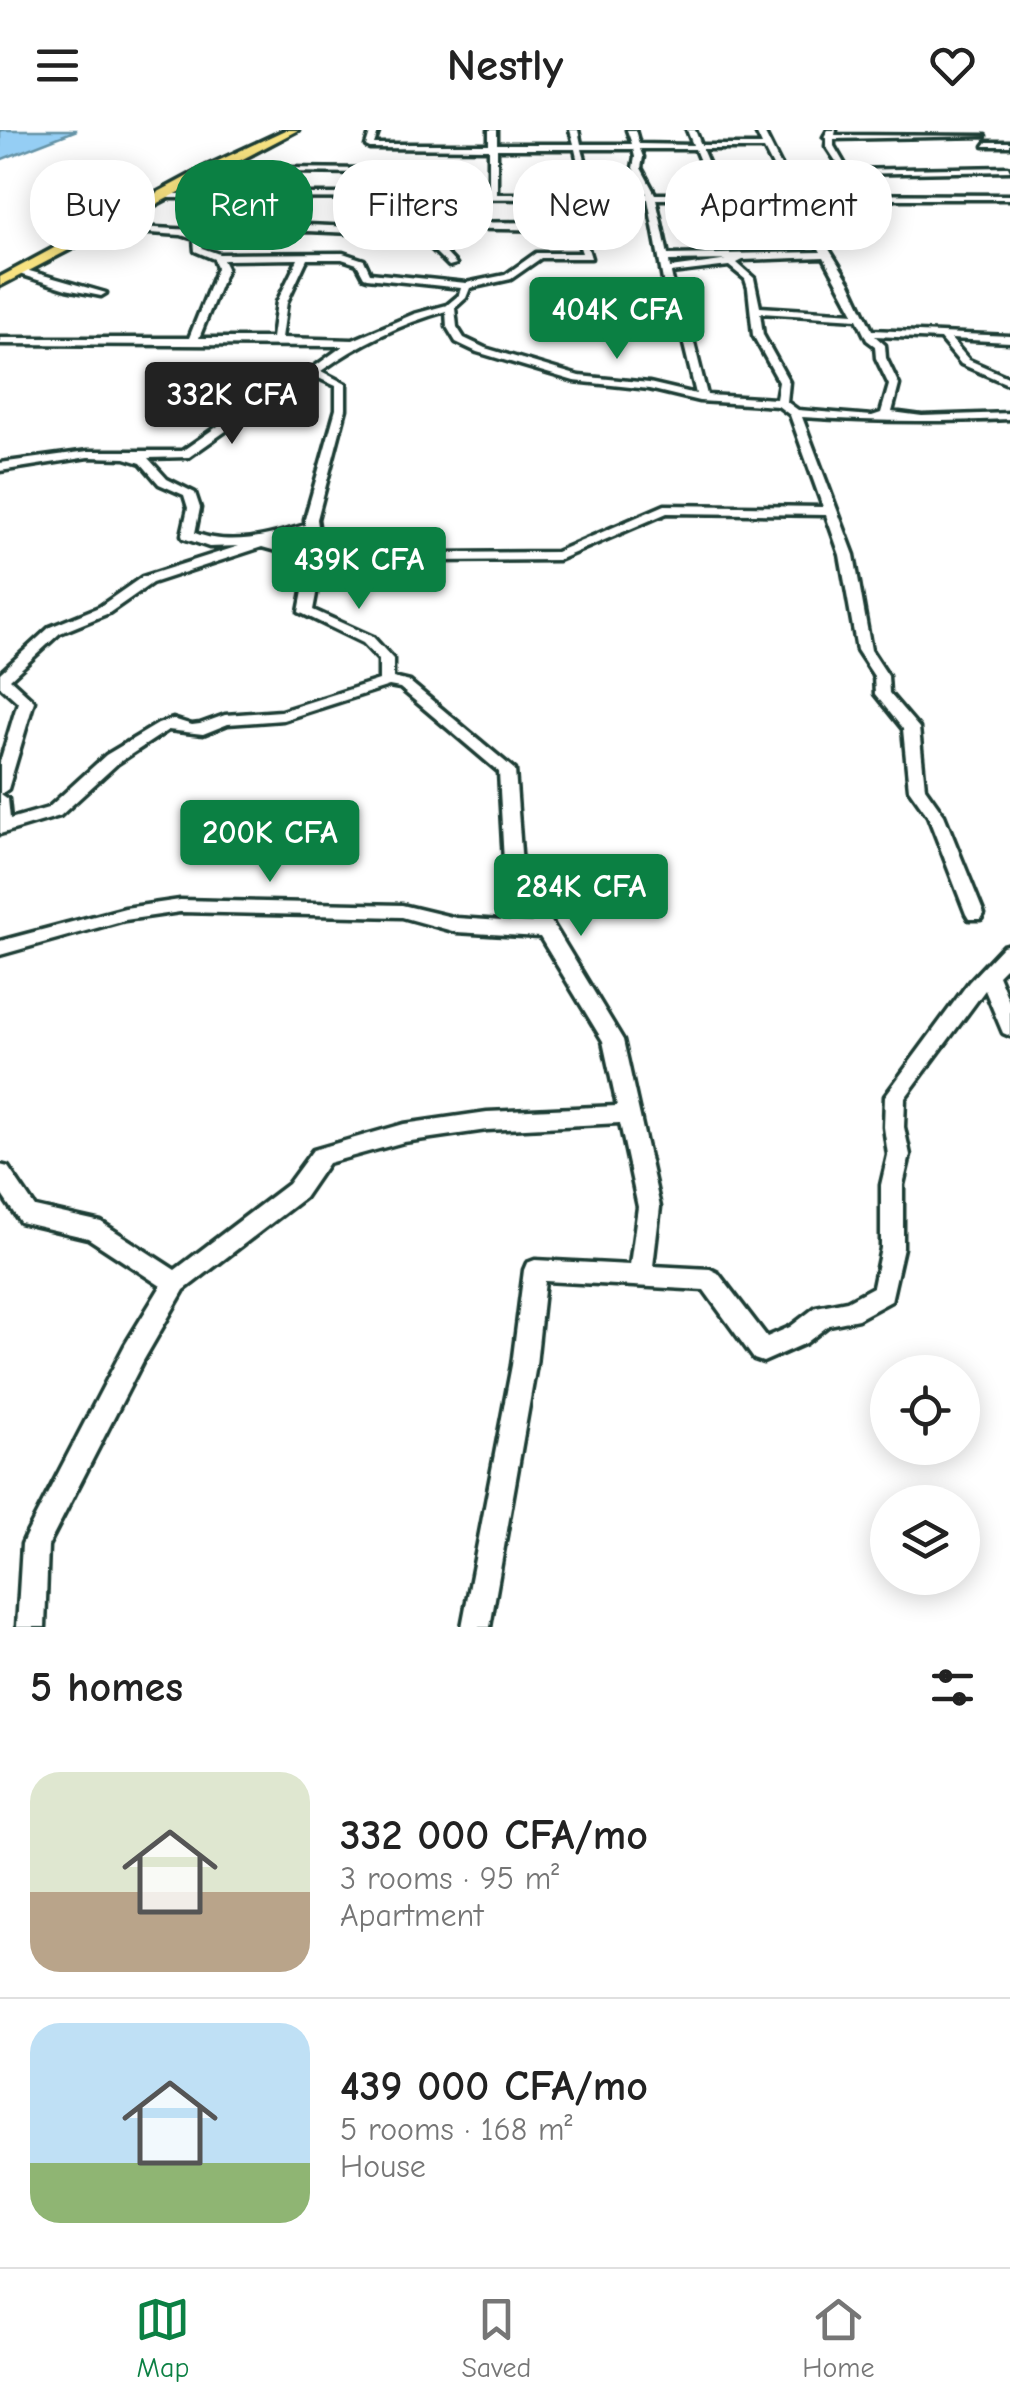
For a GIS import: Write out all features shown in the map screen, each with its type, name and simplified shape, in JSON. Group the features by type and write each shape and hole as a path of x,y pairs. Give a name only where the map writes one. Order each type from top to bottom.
{"highway":[{"path":"228,160 293,130"},
{"path":"155,199 175,188"},
{"path":"0,282 58,250"}],"street":[{"path":"375,130 370,146 766,146"},
{"path":"493,130 493,196 513,196"},
{"path":"574,130 580,160"},
{"path":"632,130 638,170 652,197 668,286 678,299 702,398"},
{"path":"691,130 704,160"},
{"path":"759,130 773,160"},
{"path":"841,160 831,133 981,137 1010,144"},
{"path":"432,146 435,134"},
{"path":"981,137 1009,170"},
{"path":"892,171 1009,170"},
{"path":"160,196 333,196"},
{"path":"645,197 665,197"},
{"path":"892,197 1010,197"},
{"path":"200,250 218,257 343,256 361,262 367,275 383,280 466,286 510,276 539,254 588,256 586,250"},
{"path":"439,250 452,264"},
{"path":"824,250 880,344 880,358 894,382 886,415"},
{"path":"664,258 706,254 734,261 749,278 758,335 784,382 788,408 846,555 864,650 881,676 882,694 911,728 916,789 936,814 975,914"},
{"path":"666,271 826,254"},
{"path":"277,342 279,313 303,256"},
{"path":"194,340 222,268 218,257"},
{"path":"19,271 47,277 67,288 101,293"},
{"path":"0,467 88,454 186,455 236,420 243,404 256,394 314,372 356,343 417,316 450,307 463,296 466,286"},
{"path":"450,307 452,327 460,340 480,350 578,379 873,419 886,415 922,420 1010,416"},
{"path":"757,310 861,316"},
{"path":"871,333 1010,339"},
{"path":"943,336 965,362 1010,379"},
{"path":"0,341 356,343"},
{"path":"0,798 2,828 54,812 112,759 163,727 180,724 191,730 226,720 283,715 386,682 386,659 368,640 306,612 316,558 312,527 341,409 340,384 314,372"},
{"path":"125,454 145,461 153,475 167,485 189,492 194,508 188,535 209,543 264,544 316,558 558,556 665,509 828,511"},
{"path":"0,788 26,701 2,678 55,630 104,610 147,580 312,527"},
{"path":"391,682 405,685 507,770 514,880 613,1040 649,1208 640,1276"},
{"path":"0,948 125,914 180,906 402,911 456,924 548,932"},
{"path":"476,1627 524,1365 534,1270 710,1280 763,1350 798,1335 824,1316 850,1311 884,1293 892,1248 892,1185 900,1155 894,1126 895,1096 988,973 1010,951"},
{"path":"988,973 1010,1028"},
{"path":"32,1627 35,1544 134,1353 176,1283 296,1190 321,1156 404,1132 487,1121 630,1114"},
{"path":"0,1174 28,1215 93,1229 176,1283"}],"water":[{"path":"0,130 77,130 0,160"}]}
